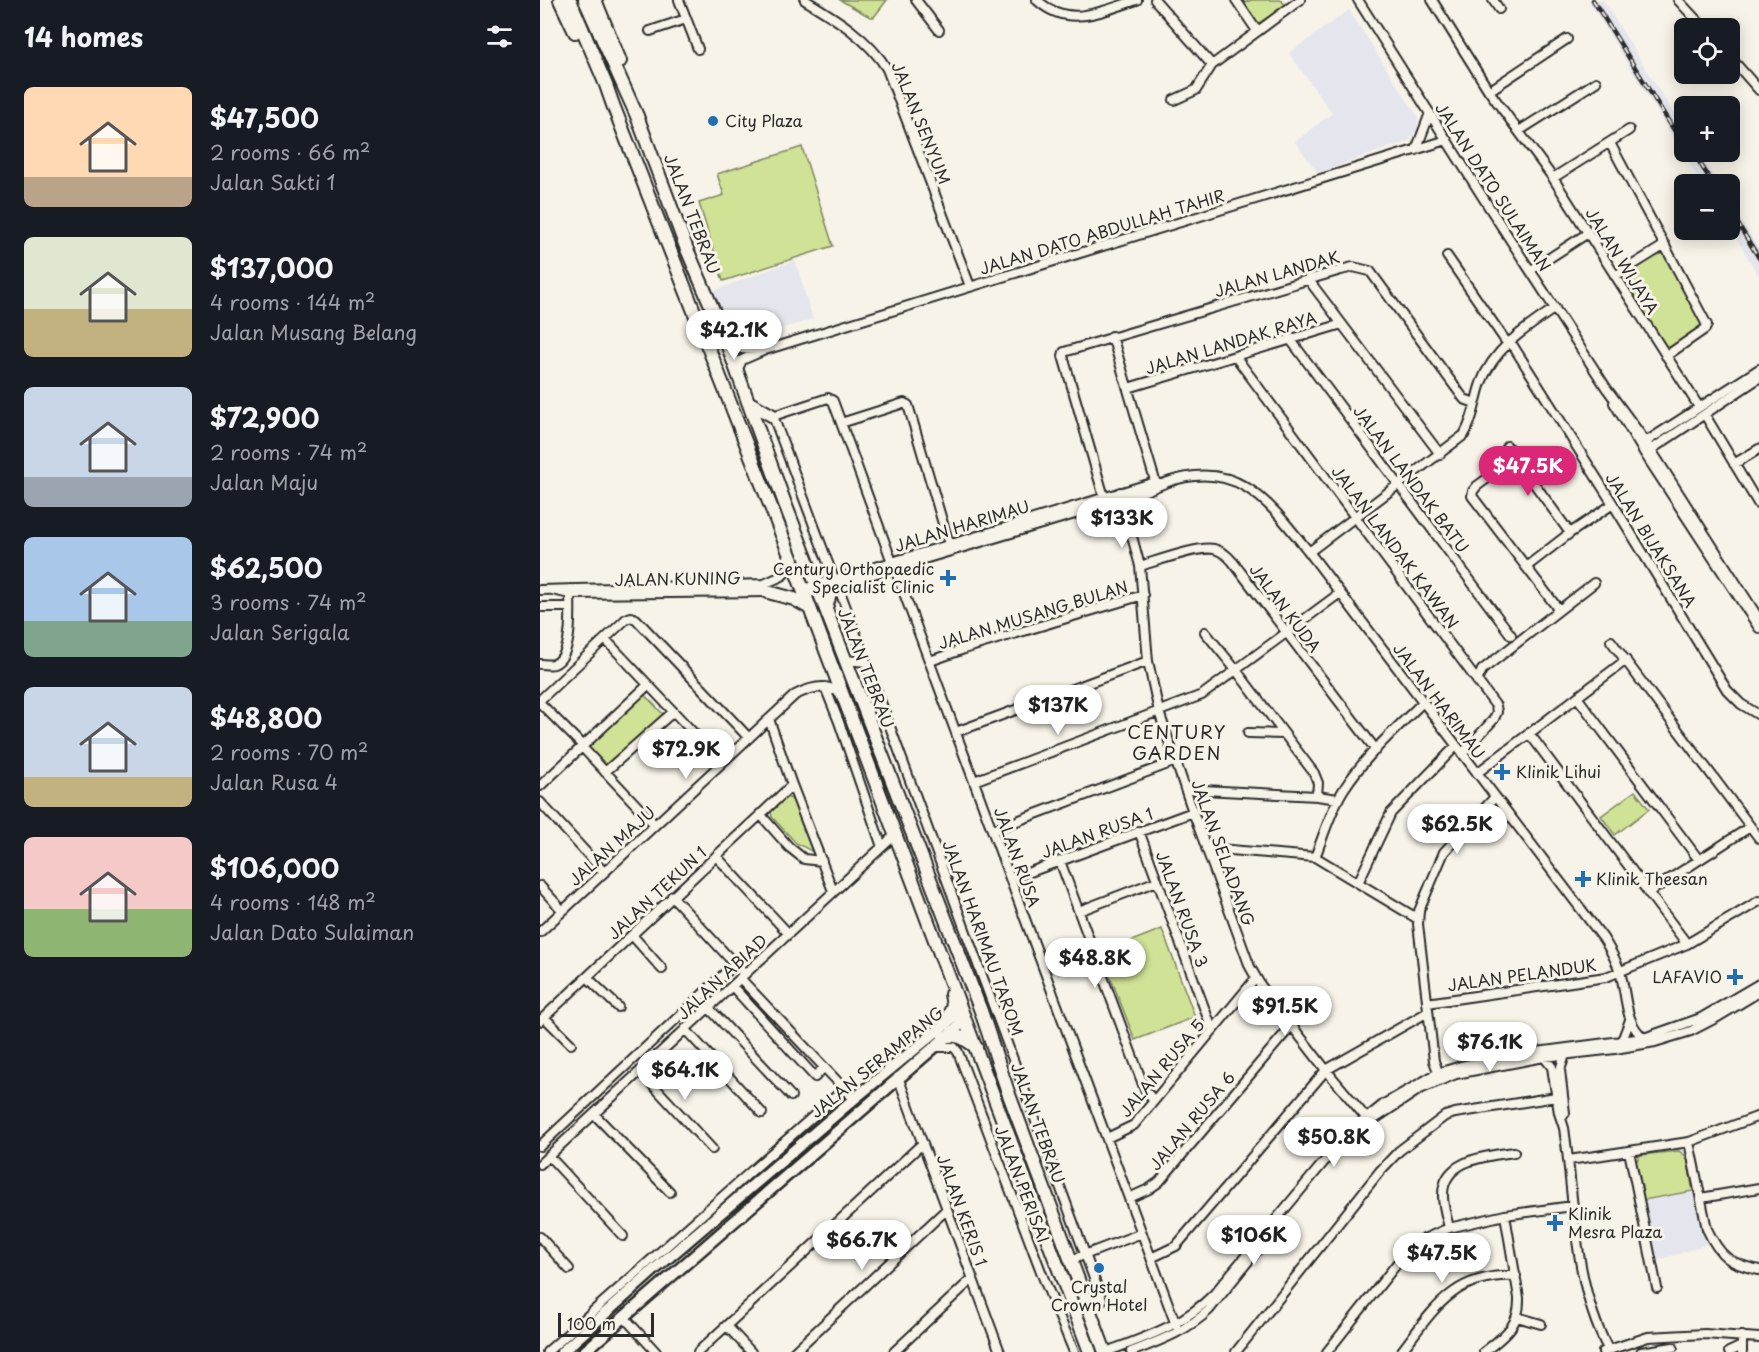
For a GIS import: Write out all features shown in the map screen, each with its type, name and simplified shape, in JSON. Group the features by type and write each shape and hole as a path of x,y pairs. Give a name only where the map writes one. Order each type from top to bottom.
{"highway":[{"name":"JALAN TEBRAU","path":"585,0 637,116 686,247 725,338 845,660 981,1011 1008,1092 1106,1352"},
{"path":"595,0 633,95 637,116"},
{"name":"JALAN TEBRAU","path":"564,1 606,85 793,562 977,1048 1085,1349"},
{"path":"748,402 773,416"},
{"path":"826,609 835,584"},
{"path":"768,592 794,599 810,608"},
{"path":"950,934 968,999 964,1016 971,1018 979,1027 1008,1092"},
{"path":"945,1024 953,1006 949,979"},
{"path":"944,1037 955,1035 961,1037 977,1048"}],"main road":[{"name":"JALAN SERAMPANG","path":"562,1352 652,1266 945,1024 955,1016 964,1016 961,1024 587,1350"},
{"path":"579,1337 587,1350"}],"street":[{"path":"679,0 698,49"},
{"name":"JALAN SENYUM","path":"805,0 861,39 874,50 887,69 970,286"},
{"path":"915,0 939,30"},
{"path":"1037,0 1049,10 1070,17 1137,0"},
{"path":"1155,0 1212,65"},
{"path":"1237,0 1257,31"},
{"path":"1173,100 1196,90 1212,65 1257,31 1287,4 1300,0"},
{"name":"JALAN DATO SULAIMAN","path":"1358,0 1759,628"},
{"name":"JALAN WIJAYA","path":"1432,0 1489,91 1554,178 1700,407"},
{"path":"1493,0 1499,9"},
{"path":"1678,0 1695,18"},
{"path":"650,32 686,19"},
{"path":"1489,91 1567,39"},
{"path":"1740,68 1759,90"},
{"path":"1519,131 1596,82"},
{"path":"1416,150 1430,113"},
{"path":"1554,178 1629,130"},
{"name":"JALAN DATO ABDULLAH TAHIR","path":"737,371 742,360 765,350 1447,140"},
{"path":"1610,142 1707,325 1705,329 1666,356"},
{"path":"1531,270 1588,233"},
{"path":"1615,276 1665,245"},
{"name":"JALAN BIJAKSANA","path":"1447,256 1508,342 1613,504 1727,690 1741,704 1759,714"},
{"name":"JALAN LANDAK","path":"1104,497 1064,352 1112,336 1353,267 1370,271 1464,399 1475,403"},
{"path":"1308,279 1440,454"},
{"path":"1309,552 1464,435 1472,419 1482,380 1493,359 1508,342 1555,308"},
{"name":"JALAN LANDAK RAYA","path":"1128,388 1342,324"},
{"path":"1112,336 1159,485"},
{"name":"JALAN DATO ABDULLAH TAHIR","path":"725,338 727,344 734,348 765,350"},
{"name":"JALAN LANDAK BATU","path":"1290,339 1511,635"},
{"name":"JALAN LANDAK KAWAN","path":"1235,356 1496,706 1497,712 1494,719 1462,754"},
{"path":"1643,444 1759,369"},
{"path":"1648,452 1759,378"},
{"name":"JALAN RUSA","path":"773,416 828,398 833,401 1176,1325"},
{"path":"841,423 903,404 908,405 949,544"},
{"path":"1705,414 1759,505"},
{"name":"JALAN HARIMAU TAROM","path":"773,416 1102,1300"},
{"path":"1507,446 1570,534"},
{"path":"1734,464 1759,449"},
{"name":"JALAN DATO SULAIMAN","path":"1648,452 1759,619"},
{"path":"1515,458 1478,486 1472,496 1559,610"},
{"name":"JALAN HARIMAU","path":"804,592 1159,485 1208,476 1239,483 1263,497 1274,508 1603,938 1620,972 1630,1020 1644,1038"},
{"name":"JALAN HARIMAU","path":"893,565 949,544 1104,497 1121,496"},
{"name":"JALAN SELADANG","path":"1121,496 1140,566 1148,661 1159,712 1250,967 1326,1070 1367,1119"},
{"path":"1526,567 1613,504"},
{"name":"JALAN KUDA","path":"1140,566 1201,549 1221,551 1233,562 1376,750"},
{"name":"JALAN KUNING","path":"570,591 764,584 782,576 793,562"},
{"path":"1478,681 1482,670 1594,583"},
{"name":"JALAN KUNING","path":"540,590 804,592"},
{"path":"540,664 554,664 563,657 568,648 570,591"},
{"path":"974,781 1202,695 1340,592"},
{"name":"JALAN MUSANG BULAN","path":"930,661 1143,595"},
{"path":"540,607 570,608"},
{"path":"655,825 540,702 626,619 631,617 636,619 749,738"},
{"path":"1205,632 1317,778 1317,796"},
{"path":"605,639 722,763"},
{"path":"1611,641 1759,838"},
{"path":"845,660 866,662"},
{"path":"1477,773 1626,660"},
{"path":"956,732 1148,661"},
{"path":"1470,670 1482,670"},
{"path":"540,786 648,685"},
{"path":"825,687 836,689 844,697"},
{"path":"825,687 882,847"},
{"name":"JALAN MAJU","path":"540,932 795,695 803,691 825,687"},
{"path":"1577,697 1700,860"},
{"path":"1315,857 1338,799 1348,784 1376,750 1423,702"},
{"path":"605,772 673,712"},
{"path":"769,719 833,891"},
{"path":"1248,733 1284,734"},
{"path":"1529,734 1687,945"},
{"path":"1358,883 1391,813 1456,746"},
{"path":"993,830 1176,761"},
{"name":"JALAN TEKUN 1","path":"542,1019 792,784"},
{"path":"1185,789 1338,799"},
{"path":"1439,1076 1427,1007 1419,911 1444,852 1495,797"},
{"path":"540,802 603,871"},
{"name":"JALAN RUSA 1","path":"1011,879 1193,812"},
{"path":"760,814 789,847 804,859 822,861"},
{"path":"1648,893 1750,827"},
{"name":"JALAN RUSA 3","path":"1140,831 1212,1029"},
{"name":"JALAN ABIAD","path":"540,1164 896,834"},
{"path":"1206,848 1315,857 1418,919"},
{"path":"716,856 788,933"},
{"path":"1060,861 1145,1090 1154,1101"},
{"path":"1079,910 1157,880"},
{"path":"540,886 562,910"},
{"path":"672,896 854,1099"},
{"name":"JALAN PELANDUK","path":"1427,1007 1606,977 1687,945 1759,901"},
{"path":"632,935 662,969"},
{"path":"540,1146 735,964"},
{"path":"587,977 618,1008"},
{"name":"JALAN RUSA 5","path":"1107,1138 1134,1125 1256,978"},
{"path":"1106,1352 1176,1325 1201,1307 1336,1146 1403,1092 1461,1066 1514,1055 1644,1038 1701,1018 1759,984"},
{"path":"732,986 815,1077 824,1067"},
{"path":"1439,1076 1544,1057 1633,1046 1677,1035 1716,1018 1759,992"},
{"path":"708,1007 791,1096"},
{"path":"1151,1258 1176,1246 1326,1070 1427,1007"},
{"path":"542,1019 571,1044"},
{"path":"1618,1042 1623,1038 1630,1020"},
{"name":"JALAN RUSA 6","path":"1129,1198 1159,1182 1292,1025"},
{"path":"685,1029 762,1113"},
{"name":"JALAN PERISAI","path":"932,1047 954,1047 958,1052 1045,1282 1074,1352"},
{"path":"1562,1117 1565,1113 1560,1070 1565,1055"},
{"path":"1544,1057 1552,1067 1559,1113 1562,1117 1584,1279 1590,1306 1605,1350 1648,1337 1672,1335 1759,1338"},
{"path":"640,1071 712,1149"},
{"name":"JALAN KERIS 1","path":"898,1077 1000,1352"},
{"name":"JALAN SERAMPANG","path":"547,1352 652,1266 844,1089"},
{"path":"1236,1352 1380,1171 1399,1151 1438,1121 1455,1113 1556,1097"},
{"path":"594,1113 670,1192"},
{"path":"1569,1160 1689,1142 1759,1116"},
{"path":"1132,1352 1185,1329 1209,1310 1340,1148 1367,1119"},
{"path":"1689,1142 1707,1229 1719,1250 1735,1265 1759,1270"},
{"path":"698,1352 923,1143"},
{"path":"1629,1151 1657,1288"},
{"path":"1449,1228 1443,1195 1446,1179 1460,1166 1475,1158 1514,1152"},
{"path":"549,1156 623,1236"},
{"path":"1048,1198 1059,1184"},
{"path":"1701,1198 1759,1188"},
{"path":"1327,1352 1403,1256 1424,1239 1449,1228 1505,1215 1573,1206"},
{"path":"795,1352 947,1209"},
{"path":"1484,1352 1503,1336 1517,1317 1519,1298 1505,1215"},
{"path":"1071,1260 1142,1233"},
{"path":"540,1237 569,1269"},
{"path":"1401,1352 1441,1301 1457,1288 1500,1276 1516,1276"},
{"path":"894,1352 973,1278"},
{"path":"624,1317 656,1352"},
{"path":"1517,1317 1541,1324"},
{"path":"727,1326 751,1352"},
{"path":"1641,1352 1668,1350 1672,1335"},
{"path":"1729,1352 1742,1349 1742,1336"}],"shaded area":[{"path":"1588,0 1603,0 1674,114 1674,139"},
{"path":"1349,10 1418,117 1418,130 1408,141 1318,173 1295,142 1332,113 1289,53"},
{"path":"1688,162 1705,162 1712,174 1696,174"},
{"path":"1740,218 1759,249 1759,276 1737,240 1740,240"},
{"path":"795,260 813,319 734,343 729,339 713,291"},
{"path":"1685,1147 1708,1244 1656,1261 1633,1155"}],"green space":[{"path":"840,0 887,0 874,17 870,17"},
{"path":"1252,0 1281,0 1286,6 1256,25 1243,3"},
{"path":"802,147 833,246 723,281 699,203 724,195 717,174"},
{"path":"1663,248 1706,326 1668,351 1619,276"},
{"path":"643,693 663,714 607,767 587,746"},
{"path":"1635,791 1649,809 1615,835 1601,816"},
{"path":"787,797 793,800 813,852 796,843 772,817 771,812"},
{"path":"1162,929 1195,1017 1135,1040 1101,953"},
{"path":"1679,1151 1687,1157 1693,1191 1644,1200 1636,1162 1640,1155"}],"railway":[{"path":"1593,0 1674,130"},
{"path":"1699,162 1707,174"},
{"path":"1740,227 1759,258"}],"place":[{"name":"City Plaza","path":"713,121"},
{"name":"Century Orthopaedic Specialist Clinic","path":"948,578"},
{"name":"Klinik Lihui","path":"1502,772"},
{"name":"Klinik Theesan","path":"1583,879"},
{"name":"LAFAVIO","path":"1735,977"},
{"name":"Klinik Mesra Plaza","path":"1555,1223"},
{"name":"Crystal Crown Hotel","path":"1099,1268"}],"district":[{"name":"CENTURY GARDEN","path":"1177,743"}]}
